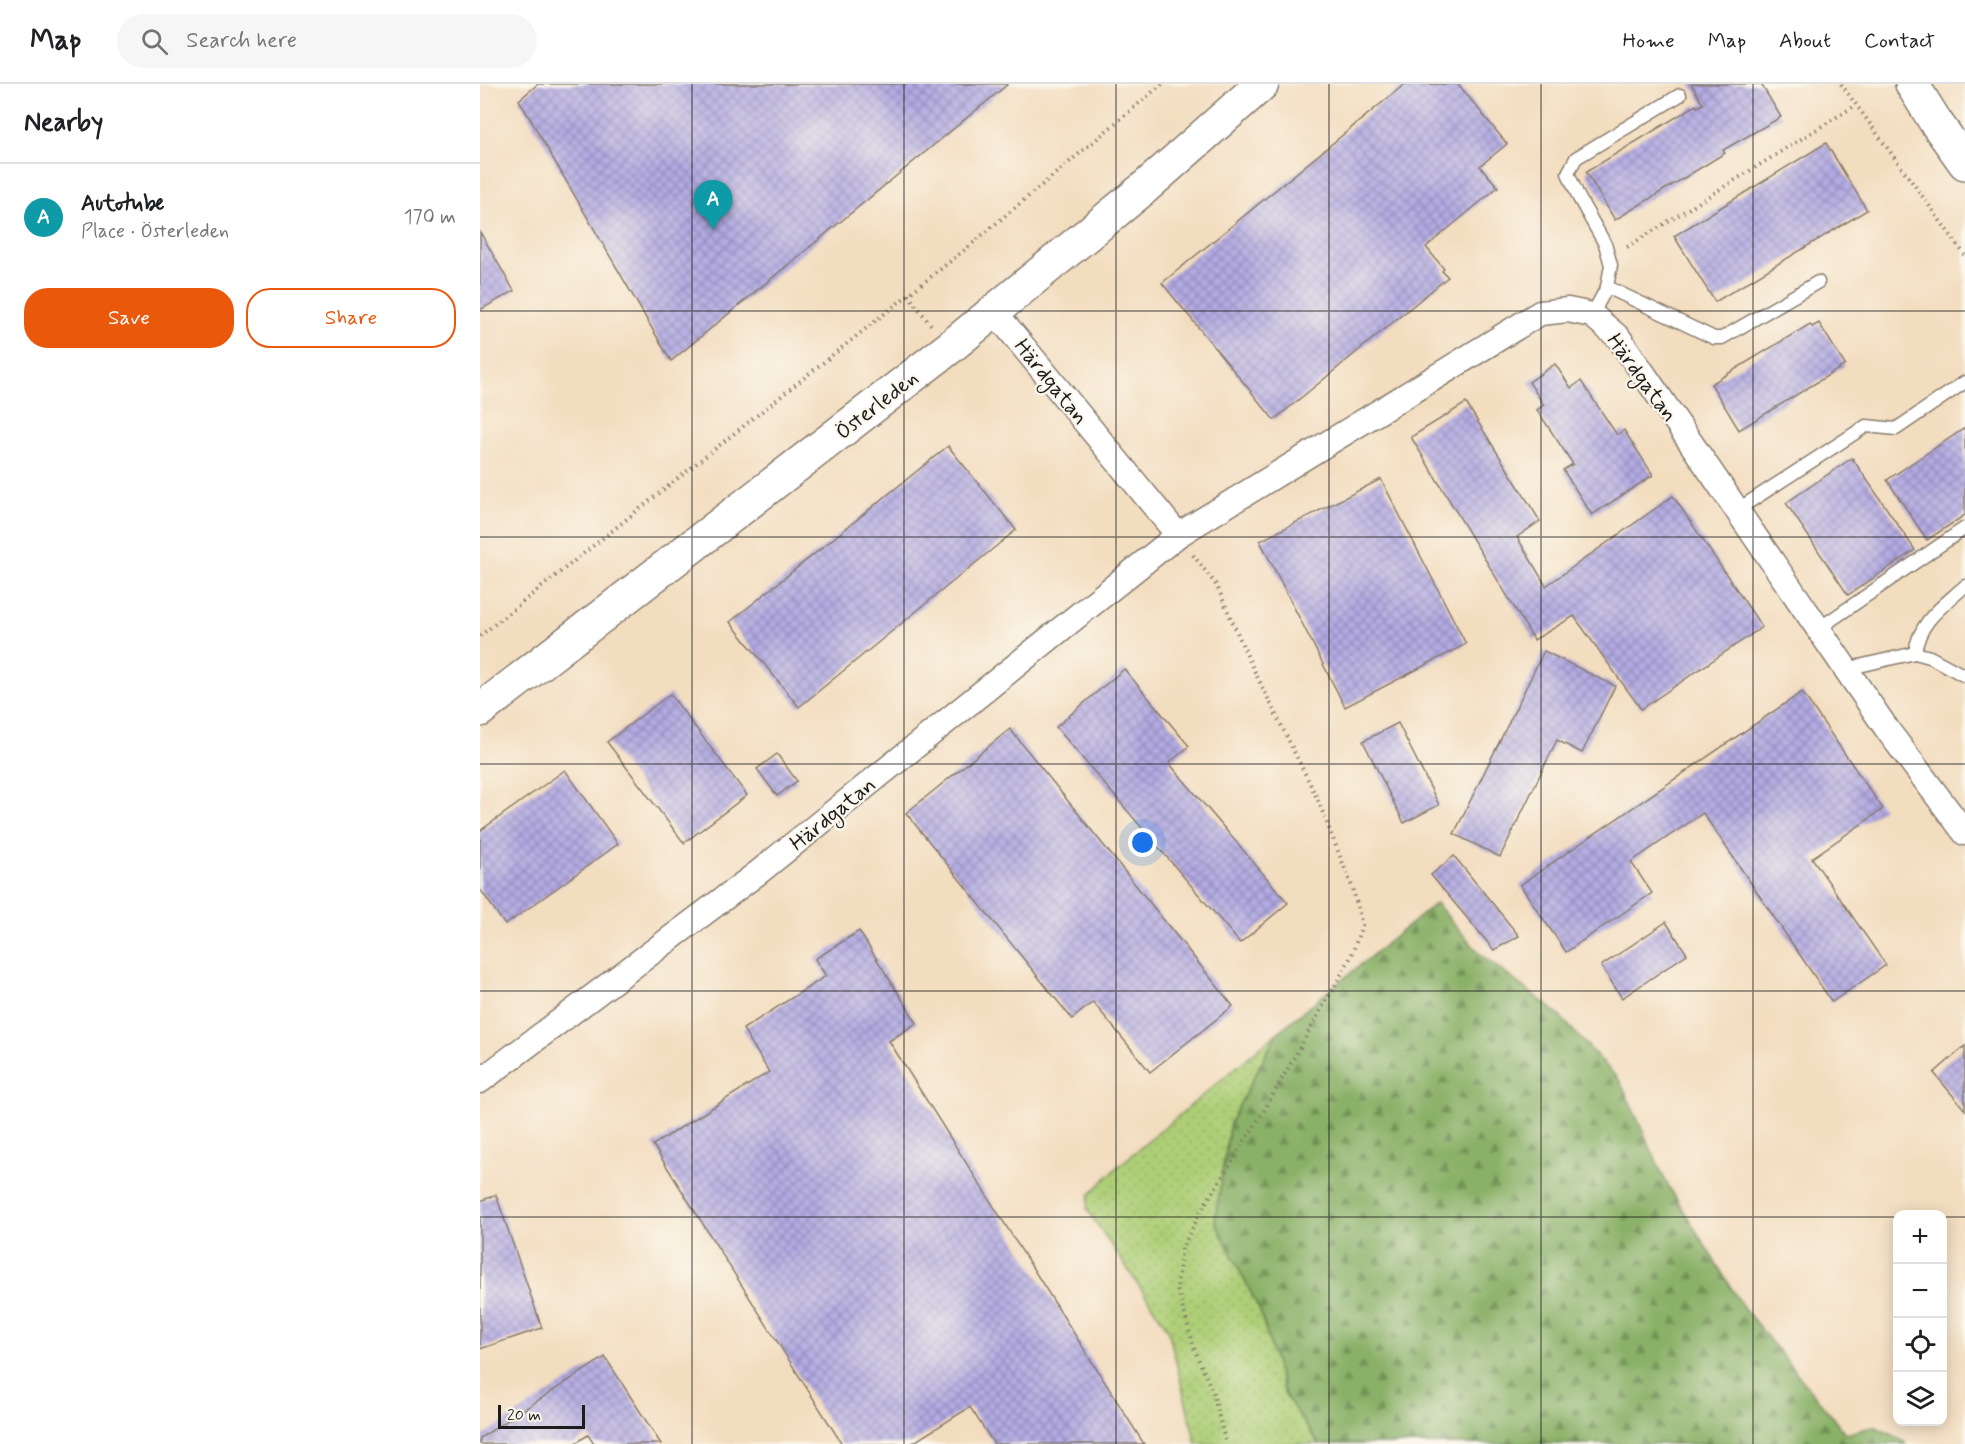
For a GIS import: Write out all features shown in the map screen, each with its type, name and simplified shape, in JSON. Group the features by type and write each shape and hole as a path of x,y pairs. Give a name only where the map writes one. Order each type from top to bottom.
{"main road":[{"name":"Österleden","path":"480,710 949,348 1143,189 1262,84"},
{"path":"1902,84 1935,121"},
{"path":"1912,84 1965,163"}],"street":[{"name":"Härdgatan","path":"480,1081 759,872 1178,535 1540,313 1568,310 1592,315 1619,338 1888,732 1965,833"},
{"name":"Härdgatan","path":"994,311 1178,535"}],"lane":[{"path":"1592,315 1607,287 1611,265 1605,244 1568,173 1576,158 1680,95"},
{"path":"1607,287 1714,338 1722,338 1818,282"},
{"path":"1737,510 1866,426 1896,429 1965,382"},
{"path":"1818,629 1965,528"},
{"path":"1915,653 1917,639 1923,626 1965,586"},
{"path":"1846,669 1915,653 1930,657 1965,676"}],"path":[{"path":"480,636 967,248 1162,84"},
{"path":"1841,84 1965,255"},
{"path":"1609,258 1856,105"},
{"path":"1178,535 1217,586 1317,798 1353,889 1362,925 1352,957 1265,1109 1205,1204 1182,1248 1177,1288 1195,1351 1214,1393 1226,1444"}],"green space":[{"path":"1436,903 1481,955 1556,1012 1620,1081 1666,1182 1743,1307 1846,1434 1874,1426 1903,1440 1906,1444 1319,1444 1285,1395 1260,1311 1215,1221 1230,1123 1277,1033"},
{"path":"1277,1033 1230,1123 1215,1221 1260,1311 1285,1395 1319,1444 1196,1444 1168,1329 1087,1209 1089,1195 1115,1169"}],"building":[{"path":"538,84 1008,84 671,361 519,100"},
{"path":"1405,84 1458,84 1507,144 1480,166 1498,187 1426,247 1448,277 1274,420 1162,283"},
{"path":"1691,84 1761,84 1781,117 1723,150 1725,153 1615,220 1586,172 1696,105 1697,107 1703,104"},
{"path":"1826,143 1867,210 1715,302 1674,236"},
{"path":"480,232 514,291 480,310"},
{"path":"1819,323 1845,365 1739,430 1711,384 1810,324 1812,327"},
{"path":"1555,364 1571,388 1581,381 1617,435 1624,430 1653,475 1592,515 1563,470 1573,464 1537,410 1544,405 1529,382"},
{"path":"1466,403 1540,521 1517,537 1546,586 1673,496 1762,627 1641,709 1574,616 1534,640 1411,437"},
{"path":"1965,428 1965,515 1927,540 1887,480"},
{"path":"948,446 1016,530 799,707 730,622"},
{"path":"1852,458 1915,550 1848,595 1786,503"},
{"path":"1381,479 1466,644 1345,707 1260,541"},
{"path":"1544,651 1615,686 1582,753 1557,740 1500,857 1454,834"},
{"path":"1124,669 1189,746 1169,763 1288,903 1240,943 1056,727"},
{"path":"1802,692 1883,809 1812,858 1886,965 1832,1002 1703,813 1631,862 1652,893 1566,952 1520,885"},
{"path":"670,694 747,795 684,843 607,742"},
{"path":"1398,723 1439,805 1404,823 1363,741"},
{"path":"1010,729 1233,1006 1150,1072 1093,1002 1072,1019 906,813"},
{"path":"777,754 797,781 777,796 757,769"},
{"path":"565,770 618,844 505,925 480,889 480,831"},
{"path":"1454,856 1519,936 1494,950 1431,875"},
{"path":"1666,922 1687,954 1622,998 1601,966"},
{"path":"859,931 917,1023 889,1041 1144,1444 994,1444 970,1407 911,1444 842,1444 653,1145 769,1072 743,1029 826,976 815,959"},
{"path":"1965,1046 1965,1110 1934,1073"},
{"path":"496,1195 542,1328 480,1349 480,1201"},
{"path":"605,1357 661,1444 594,1444 588,1435 574,1444 480,1444 480,1438"}],"place":[{"name":"Autotube","path":"713,230"}]}
